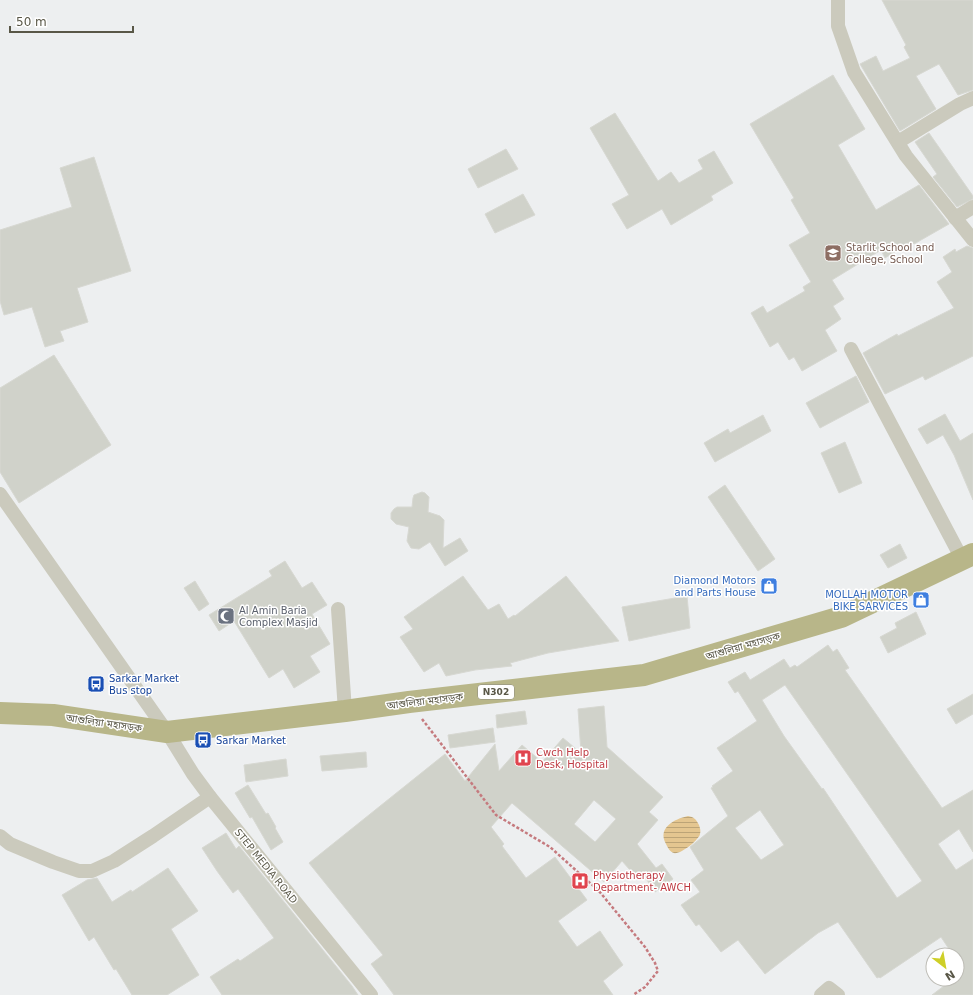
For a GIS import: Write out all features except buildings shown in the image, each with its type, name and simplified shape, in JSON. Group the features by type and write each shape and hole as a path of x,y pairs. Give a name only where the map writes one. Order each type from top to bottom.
{"highway":[{"name":"আশুলিয়া মহাসড়ক","path":"0,713 53,715 167,732 644,675 841,617 967,556"}],"street":[{"path":"838,0 838,26 854,72 906,156 973,240"},
{"path":"898,142 960,104 973,98"},
{"path":"955,218 973,207"},
{"path":"851,349 967,556"},
{"name":"STEP MEDIA ROAD","path":"0,494 167,732 193,774 210,797 371,995"},
{"path":"338,609 345,711"},
{"path":"0,836 10,844 46,859 79,871 92,871 114,861 210,797"},
{"path":"821,995 829,988 838,995"}],"path":[{"path":"409,702 496,815 555,851 599,890 645,947 658,971 645,987 633,995"}],"shaded area":[{"path":"688,816 697,821 700,828 699,837 685,849 674,853 670,851 666,844 664,838 665,829 677,819"}],"place":[{"name":"Starlit School and College, School","path":"833,253"},
{"name":"Diamond Motors and Parts House","path":"769,586"},
{"name":"MOLLAH MOTOR BIKE SARVICES","path":"921,600"},
{"name":"Al Amin Baria Complex Masjid","path":"226,616"},
{"name":"Sarkar Market Bus stop","path":"96,684"},
{"name":"Sarkar Market","path":"203,740"},
{"name":"Cwch Help Desk, Hospital","path":"523,758"},
{"name":"Physiotherapy Department- AWCH","path":"580,881"}]}
